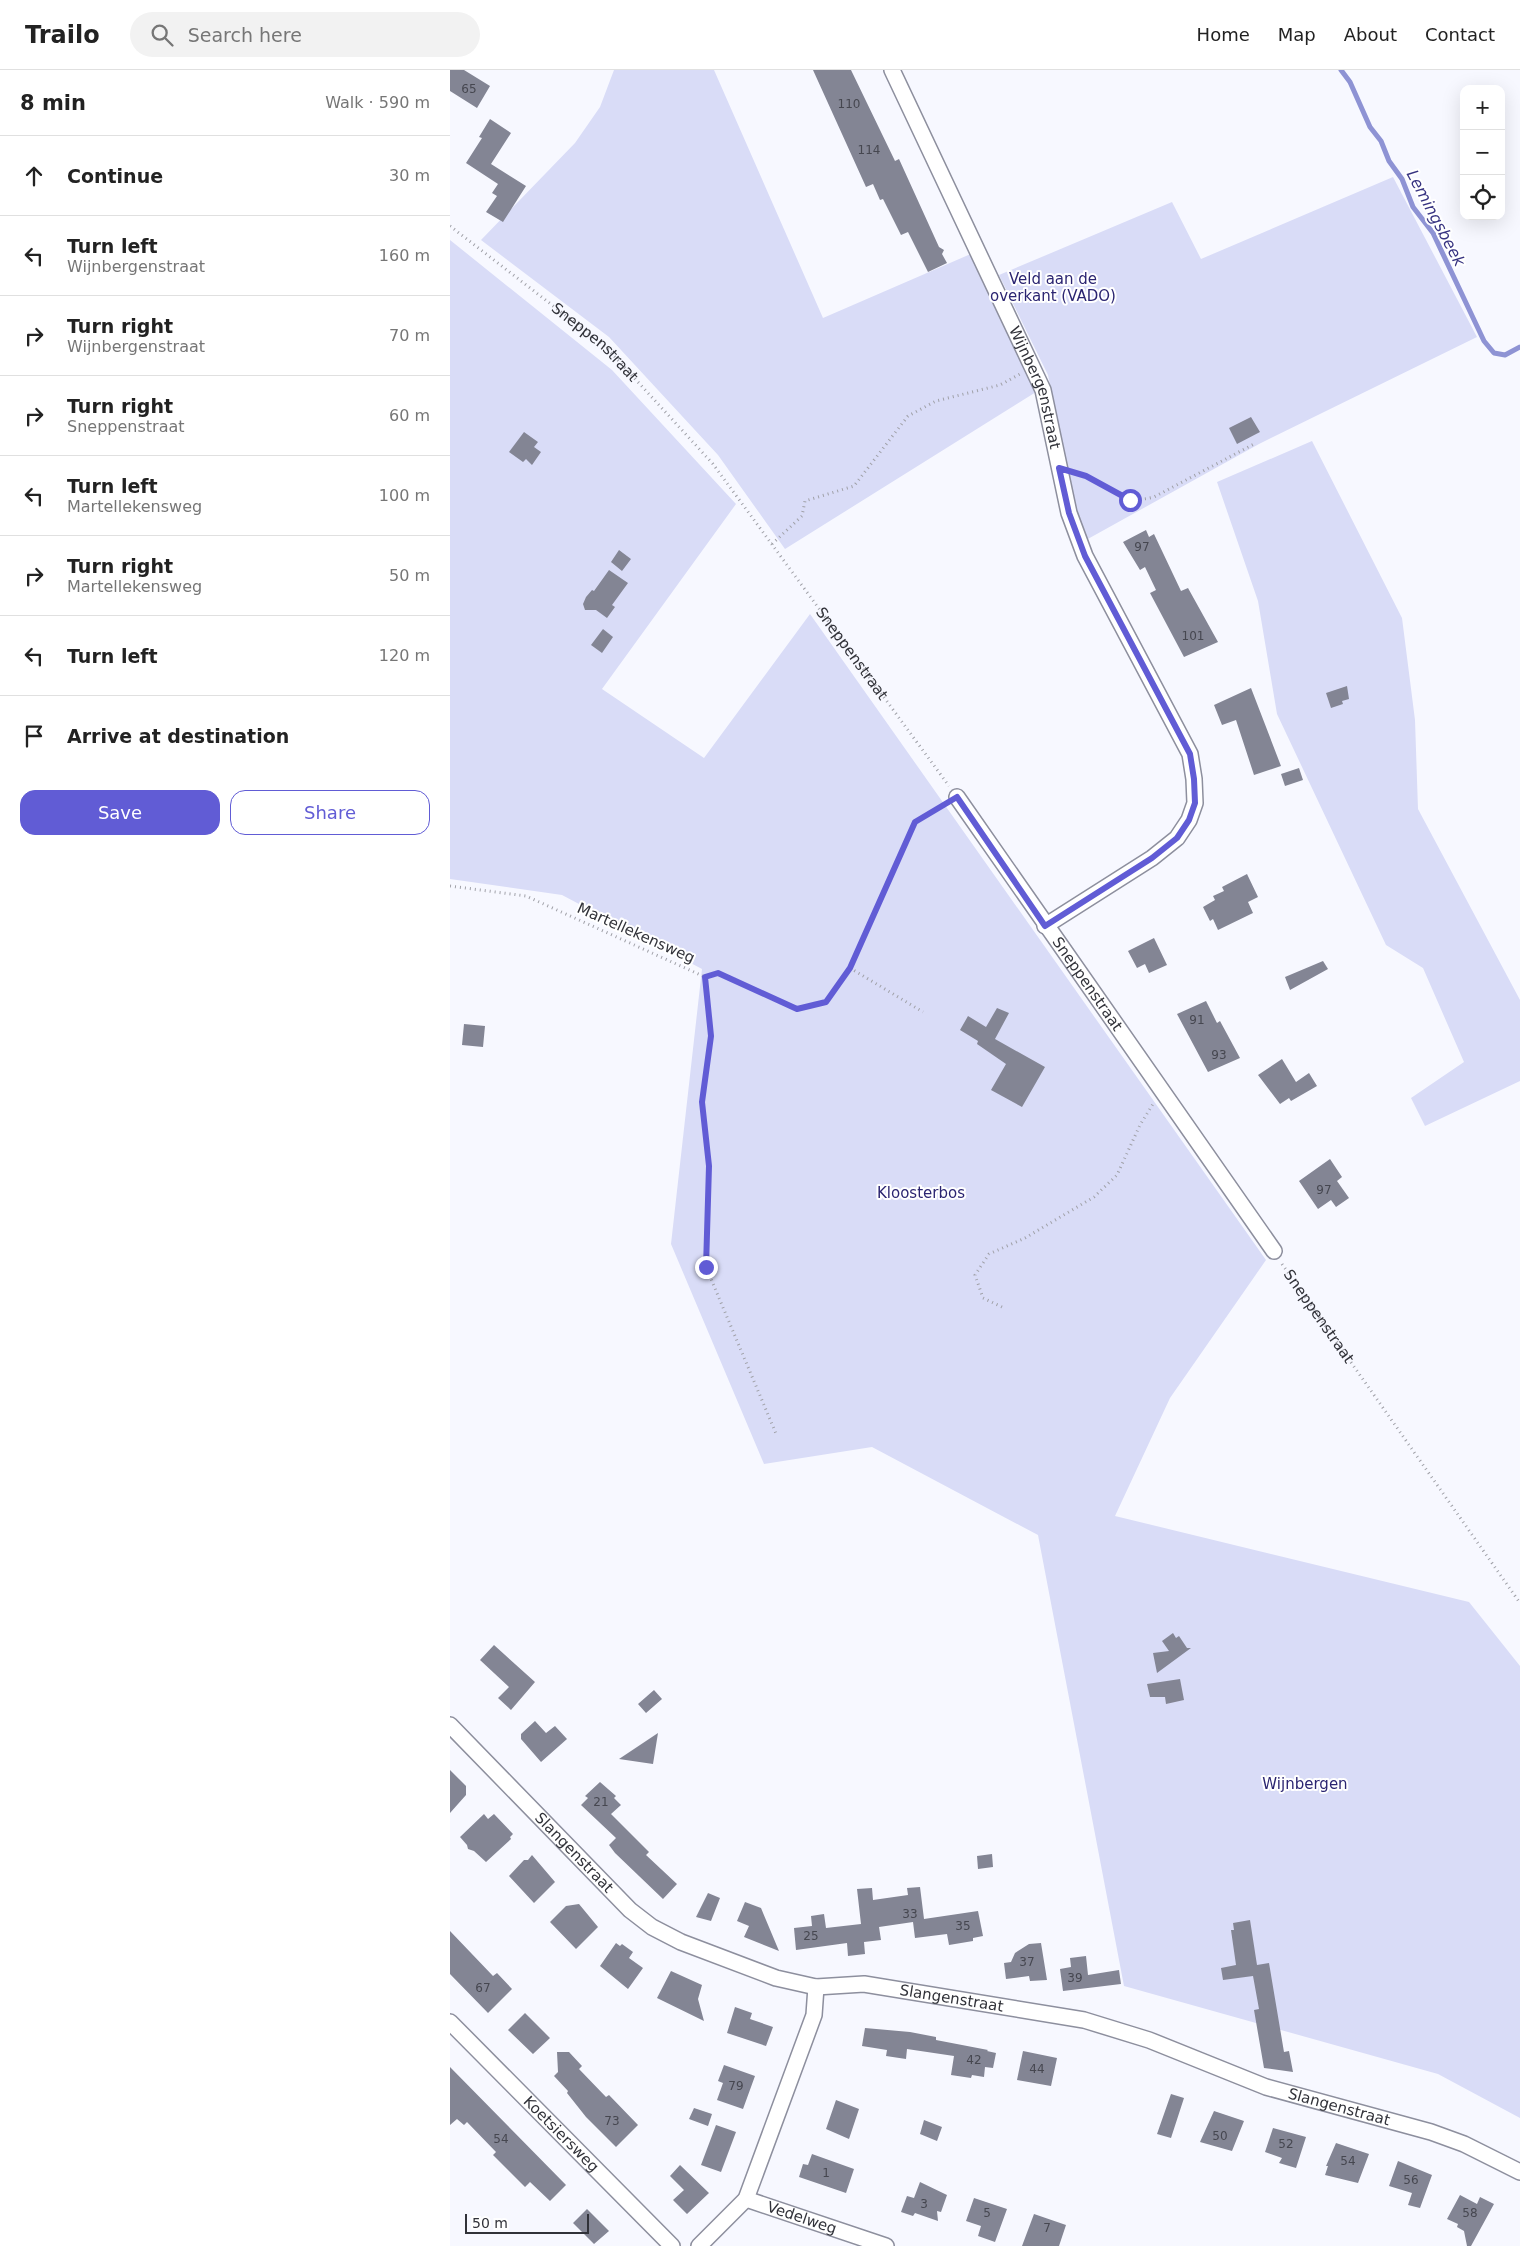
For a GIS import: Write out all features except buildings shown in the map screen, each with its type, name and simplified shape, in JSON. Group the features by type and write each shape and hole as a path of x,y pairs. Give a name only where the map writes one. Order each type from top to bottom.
{"street":[{"name":"Wijnbergenstraat","path":"892,70 1033,367 1042,390 1069,513 1085,556 1190,754 1195,803 1189,820 1177,838 1152,858 1045,926"},
{"name":"Sneppenstraat","path":"957,797 1045,926 1274,1251"},
{"name":"Slangenstraat","path":"450,1725 630,1910 652,1927 681,1942 776,1978 816,1987 864,1984 1084,2020 1149,2040 1266,2087 1431,2132 1464,2144 1520,2172"},
{"path":"699,2246 746,2199 814,2015 816,1987"},
{"name":"Koetsiersweg","path":"450,2022 672,2246"},
{"name":"Vedelweg","path":"746,2199 886,2246"}],"path":[{"name":"Sneppenstraat","path":"450,226 605,346 713,464 957,797"},
{"path":"772,544 802,516 805,500 854,486 908,416 936,401 1000,385 1033,367"},
{"path":"1059,468 1086,476 1130,500 1144,500 1154,497 1254,444"},
{"name":"Martellekensweg","path":"450,886 526,896 705,977 718,973 797,1009 826,1002 850,968 915,822 957,797"},
{"path":"850,968 922,1012"},
{"path":"705,977 711,1036 702,1102 709,1166 706,1267 777,1436"},
{"path":"1002,1307 983,1298 975,1275 989,1254 1025,1238 1094,1196 1117,1175 1140,1125 1161,1090"},
{"name":"Sneppenstraat","path":"1274,1251 1520,1603"}],"green space":[{"path":"614,70 714,70 823,318 973,253 1036,392 785,549 718,455 609,337 481,240 575,143 600,107"},
{"name":"Veld aan de overkant (VADO)","path":"1393,177 1477,337 1259,444 1086,540 1071,491 1048,375 999,275 1172,202 1201,259"},
{"name":"Kloosterbos","path":"450,240 612,370 736,504 602,689 704,758 810,614 1266,1260 1170,1398 1115,1516 1469,1602 1520,1666 1520,2118 1438,2074 1124,1986 1038,1535 872,1447 764,1464 671,1244 702,969 562,895 450,879"},
{"path":"1312,441 1402,618 1415,720 1418,809 1520,1000 1520,1081 1425,1126 1411,1098 1464,1062 1423,968 1386,945 1277,714 1258,601 1217,482"}],"waterway":[{"name":"Lemingsbeek","path":"1341,70 1350,82 1370,127 1381,141 1389,161 1402,179 1413,207 1433,233 1484,341 1494,353 1505,355 1520,347"}],"route":[{"path":"706,1267 709,1166 702,1102 711,1036 705,977 718,973 797,1009 826,1002 850,968 915,822 957,797 1045,926 1152,858 1177,838 1189,820 1195,803 1190,754 1085,556 1069,513 1059,468 1086,476 1130,500"}],"park label":[{"name":"Wijnbergen","path":"1305,1784"}]}
